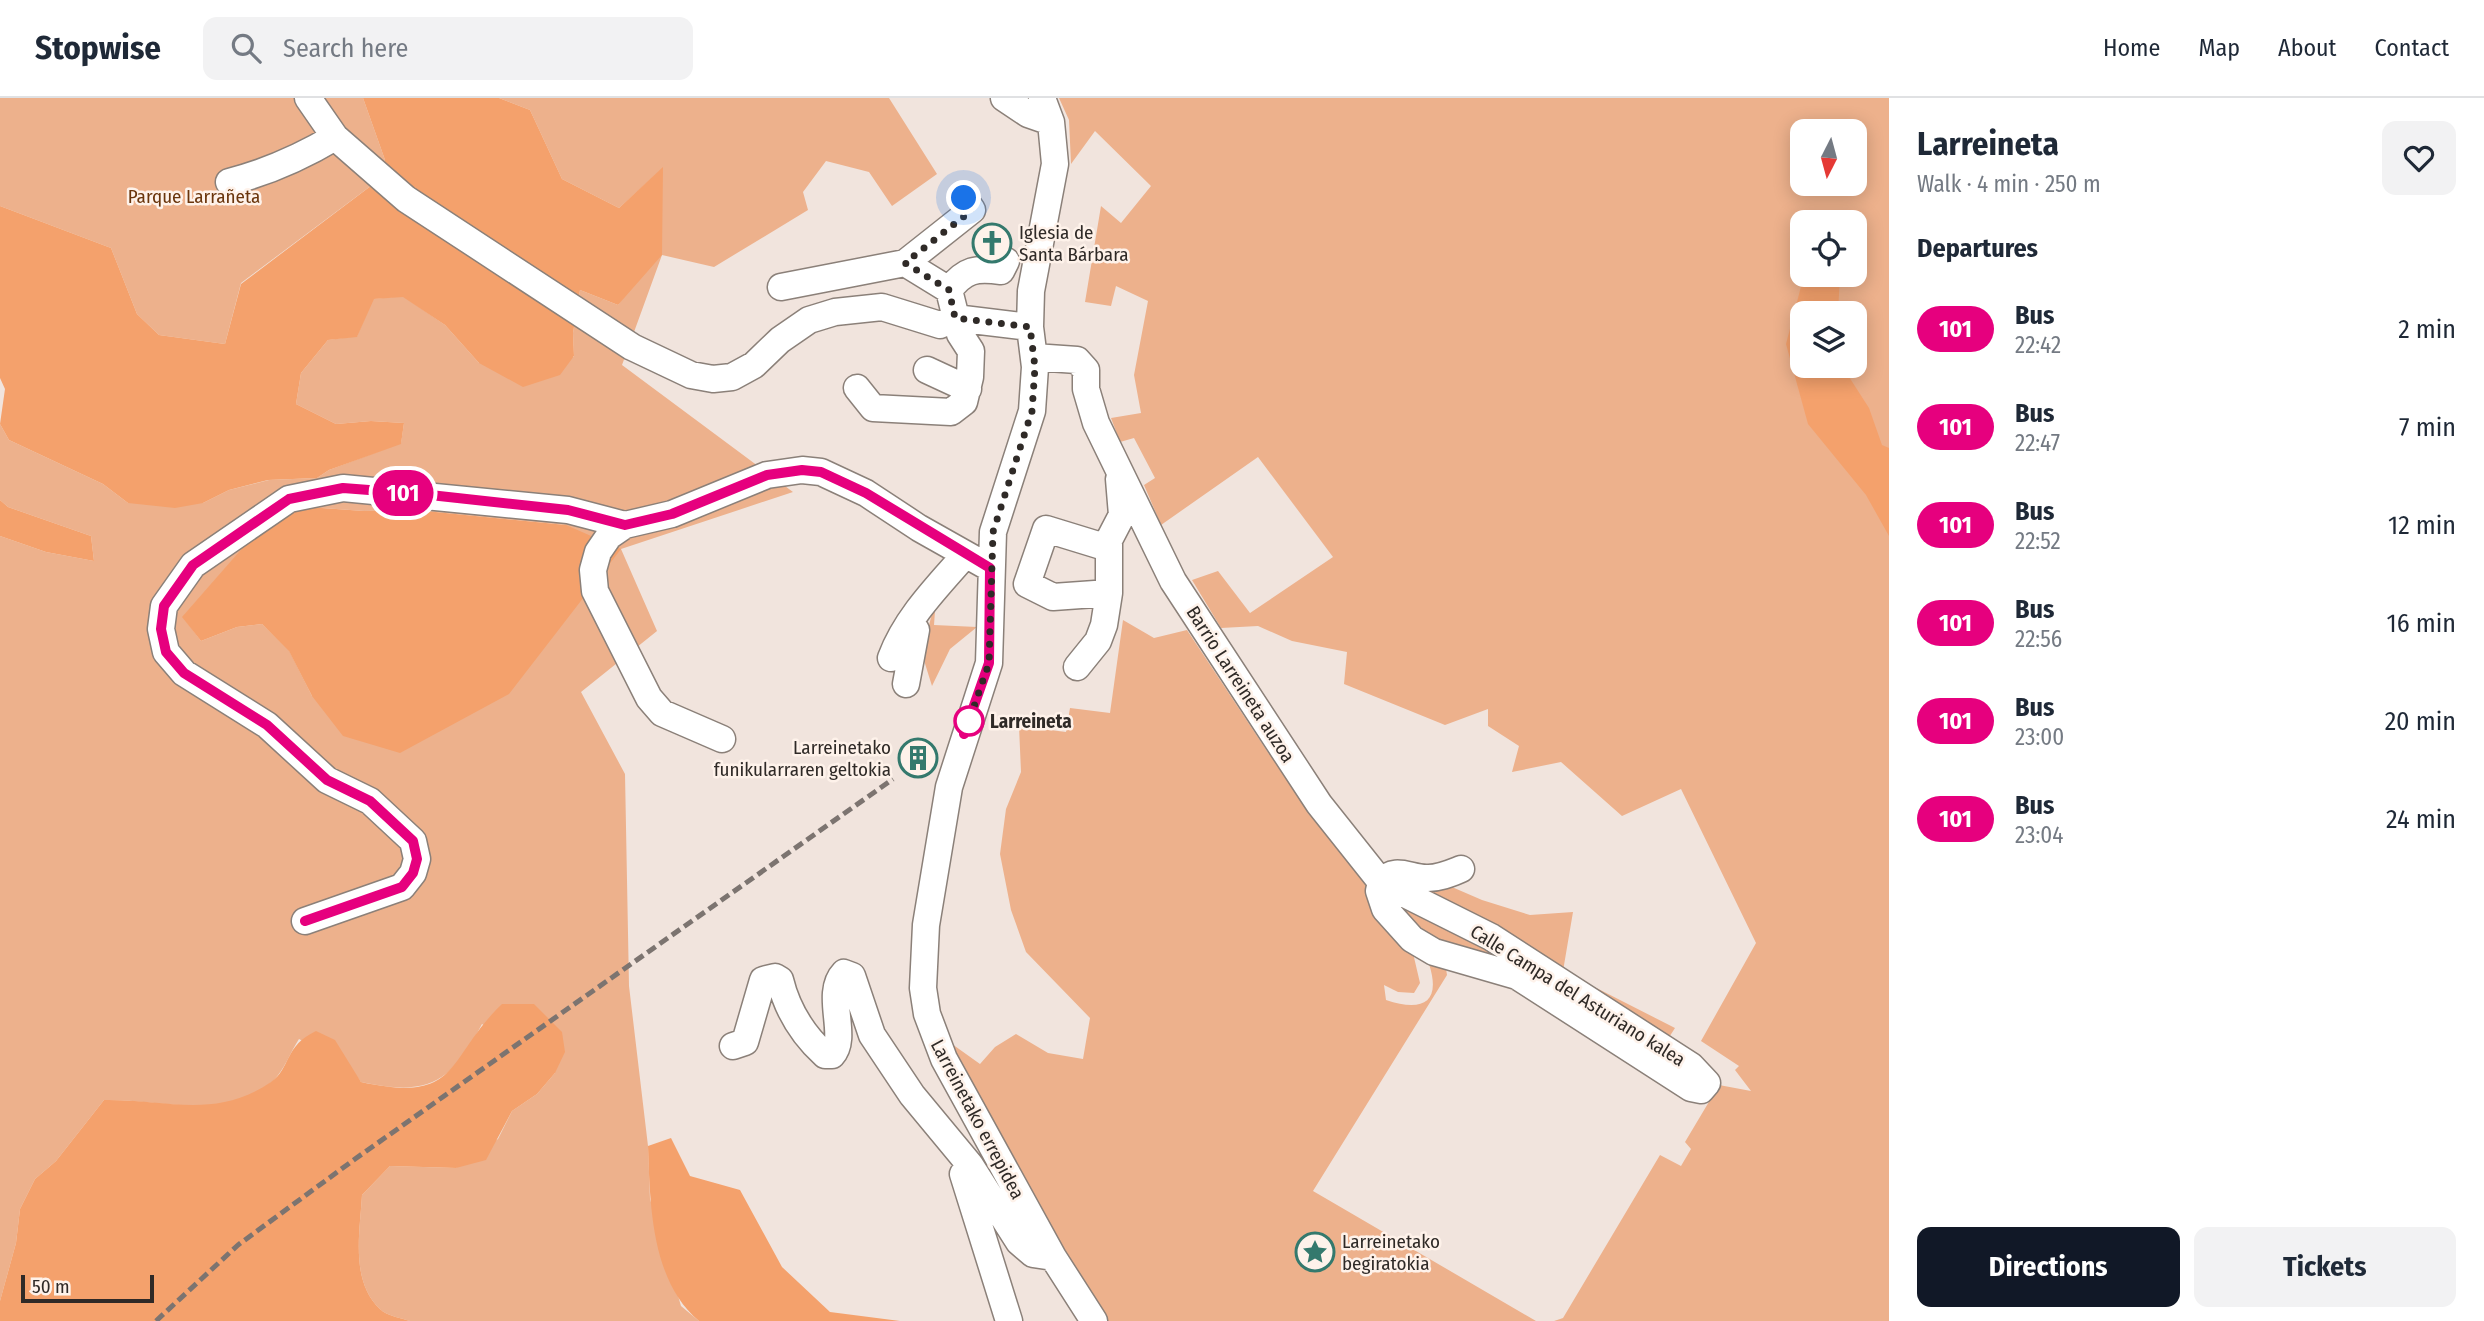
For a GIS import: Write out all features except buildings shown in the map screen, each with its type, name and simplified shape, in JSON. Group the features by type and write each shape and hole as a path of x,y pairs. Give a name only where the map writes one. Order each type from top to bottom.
{"street":[{"path":"308,98 335,137 406,199 632,347 691,375 713,379 732,377 754,365 780,340 809,320 863,307 882,307"},
{"path":"1004,98 1039,119 1047,110"},
{"path":"723,739 662,713 656,705 595,591 593,570 598,552 609,536 625,525 672,514 767,475 802,470 821,472 866,493 990,568 993,532 1028,428 1035,385 1030,327 1031,291 1053,180 1055,152 1047,110"},
{"path":"229,182 265,173 302,157 335,137"},
{"path":"781,287 905,263 972,210 964,198"},
{"path":"949,290 959,277 971,270 1001,271 1006,261"},
{"path":"857,388 873,408 893,416 951,412 964,402 968,389 971,351 960,334 949,290 905,263"},
{"path":"831,277 835,288 882,307 940,325 955,318 1030,327"},
{"name":"Barrio Larreineta auzoa","path":"1034,356 1077,360 1086,370 1086,389 1096,422 1173,581 1333,823 1381,882"},
{"path":"927,370 968,389"},
{"name":"Barrio Larreineta auzoa","path":"1077,667 1098,640 1104,625 1109,593 1109,540 1122,515 1123,496 1118,481 1123,474"},
{"path":"305,921 402,887 413,873 417,859 413,841 370,801 327,780 267,725 184,673 166,652 161,629 164,606 193,565 289,499 343,488 568,510 625,525"},
{"path":"1108,548 1046,529 1027,584 1053,597 1109,593"},
{"path":"891,658 897,641 924,601 965,555"},
{"name":"Larreinetako errepidea","path":"990,568 989,663 949,787 926,925 923,976 927,1014 949,1069 1054,1257 1094,1321"},
{"path":"906,684 908,659 924,601"},
{"path":"1381,882 1387,875 1396,873 1425,879 1461,869"},
{"name":"Calle Campa del Asturiano kalea","path":"1381,882 1491,937 1690,1066 1707,1083 1701,1090 1691,1088 1517,976 1434,952 1412,939 1385,909 1379,891 1381,882"},
{"path":"733,1046 745,1042 763,980 775,977 780,980 791,1013 818,1048 825,1055 832,1055 836,1052 837,1038 836,984 844,974 849,974 857,984 872,1035 912,1096 948,1136 1001,1211 1019,1242 1033,1254 1054,1257"},
{"path":"948,1136 972,1195 1009,1321"}],"green space":[{"name":"Parque Larrañeta","path":"0,98 363,98 385,160 380,179 241,283 225,344 159,335 137,314 111,248 0,206"},
{"path":"499,98 889,98 937,174 892,206 869,172 826,161 803,192 808,210 714,267 662,255 622,365 793,492 621,549 657,631 581,692 625,774 629,986 648,1146 650,1199 681,1306 699,1321 410,1321 383,1311 371,1298 364,1285 359,1255 362,1195 390,1166 456,1168 498,1139 512,1111 537,1094 555,1073 482,1024 459,1061 447,1073 420,1086 384,1086 361,1082 349,1066 299,1039 273,1081 254,1094 234,1101 192,1105 104,1100 56,1161 35,1179 20,1209 16,1243 0,1301 0,536 46,552 94,561 91,536 8,507 0,500 0,424 9,440 103,484 128,503 203,503 229,490 269,480 317,478 329,470 401,443 404,423 371,421 336,424 296,404 301,373 328,340 357,336 373,299 403,296 445,325 479,363 574,357 573,333 580,290 618,305 637,279 663,168 619,208 562,179 530,110","holes":["281,505 364,511 416,510 566,525 312,696 289,650 262,624 237,627 201,641 183,617"]},
{"path":"1059,98 1889,98 1889,1321 1554,1321 1563,1318 1660,1155 1681,1166 1691,1149 1685,1142 1719,1085 1751,1091 1735,1070 1739,1066 1701,1041 1756,943 1681,789 1622,816 1561,762 1512,772 1519,746 1488,726 1488,709 1445,725 1344,684 1347,652 1292,641 1258,626 1221,628 1192,580 1218,571 1250,613 1333,557 1258,457 1161,525 1144,485 1155,478 1134,438 1120,442 1111,418 1141,413 1134,375 1148,301 1116,286 1111,306 1085,302 1101,206 1121,223 1151,186 1095,131 1071,164 1069,120"},
{"path":"936,597 934,625 977,627 950,649 932,686 922,654"},
{"path":"1123,620 1154,638 1187,630 1269,754 1276,751 1413,953 1420,983 1414,993 1398,992 1384,985 1386,1000 1409,1005 1426,1002 1433,988 1429,964 1445,962 1447,975 1313,1191 1536,1321 1102,1321 973,1103 952,1044 980,1064 995,1047 1016,1034 1048,1053 1083,1059 1090,1018 1026,952 1011,910 1000,854 1006,809 1021,772 1019,726 1066,732 1070,708 1110,713"},
{"path":"1408,868 1482,900 1530,915 1573,912 1563,971 1675,1028 1664,1045 1421,894"},
{"path":"1389,893 1607,1018 1425,939"}],"shaded area":[{"path":"363,98 499,98 530,110 562,179 619,208 663,167 662,255 618,305 580,290 573,333 574,356 560,375 523,387 479,363 445,325 403,297 374,299 357,337 328,340 301,373 296,404 336,424 371,421 404,423 401,444 329,470 317,478 268,480 229,490 203,503 175,508 128,503 103,484 9,440 0,424 5,389 0,378 0,206 111,248 137,314 159,335 225,344 241,284 380,179 385,160"},
{"path":"1801,287 1839,287 1839,301 1797,301"},
{"path":"1790,329 1790,359 1786,344"},
{"path":"1795,378 1850,378 1869,408 1882,445 1889,448 1889,536 1866,495 1808,424"},
{"path":"0,500 8,507 91,536 94,561 46,552 0,536"},
{"path":"280,505 364,511 416,510 566,525 621,549 509,694 400,753 343,736 312,696 289,651 262,624 237,627 201,641 182,617"},
{"path":"502,1004 534,1004 562,1032 565,1052 555,1073 537,1094 512,1111 486,1160 456,1168 390,1166 362,1195 359,1255 364,1285 380,1309 410,1321 0,1321 0,1301 16,1243 20,1209 35,1179 56,1161 104,1100 190,1105 230,1101 271,1082 282,1070 298,1043 316,1031 335,1040 361,1082 417,1087 435,1082 448,1072 483,1024"},
{"path":"671,1138 690,1176 740,1190 782,1267 830,1312 900,1321 699,1321 683,1304 671,1285 662,1263 652,1216 648,1146"}],"railway":[{"path":"156,1321 238,1245 355,1159 893,779"}],"bus line":[{"name":"101","path":"305,921 326,916 369,897 402,887 413,873 417,859 413,841 370,801 327,780 267,725 184,673 166,652 161,629 164,606 193,565 289,499 343,488 421,494 568,510 625,525 672,514 767,475 802,470 821,472 866,493 919,528 990,568 989,663 985,681 964,734"}],"place":[{"name":"Iglesia de Santa Bárbara","path":"992,243"},
{"name":"Larreineta","path":"969,721"},
{"name":"Larreinetako funikularraren geltokia","path":"918,758"},
{"name":"Larreinetako begiratokia","path":"1315,1252"}],"route":[{"path":"964,198 972,210 905,263 949,290 955,318 1010,327 1030,327 1035,367 1028,428 993,532 989,663 969,721"}]}
